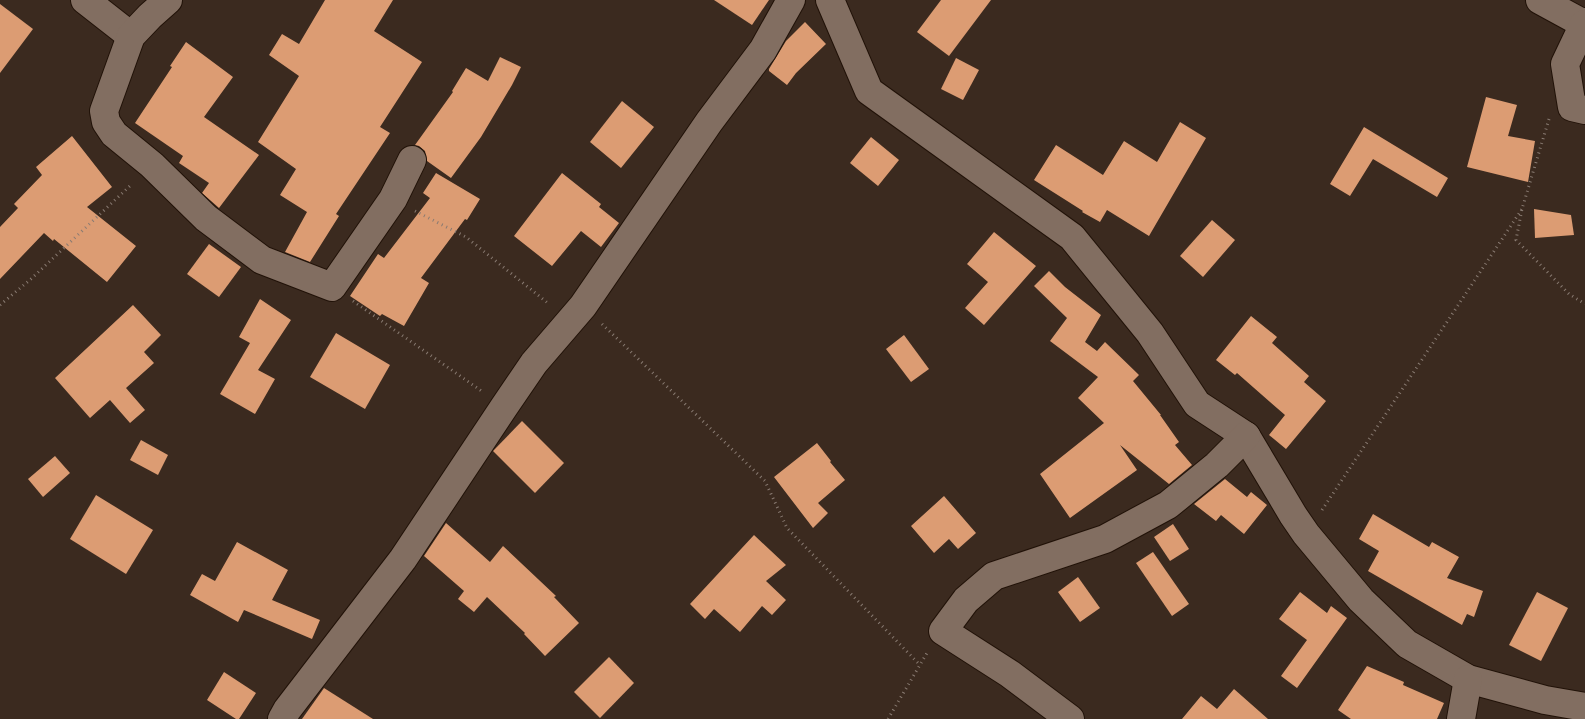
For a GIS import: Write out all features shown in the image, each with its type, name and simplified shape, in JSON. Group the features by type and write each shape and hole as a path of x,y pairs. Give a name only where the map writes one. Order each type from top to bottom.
{"street":[{"path":"85,0 131,36"},
{"path":"168,0 131,36 104,111 106,122 114,134 152,165 206,218 262,260 332,287 393,200 412,160"},
{"path":"282,719 403,559 534,363 577,314 709,122 763,50 791,0"},
{"path":"830,0 869,91 1072,237 1150,333 1197,404 1246,436 1292,515 1306,534 1362,600 1408,644 1468,680 1545,700 1585,707"},
{"path":"1540,0 1584,23 1565,64 1572,107 1585,110"},
{"path":"1070,719 1010,674 943,631 966,600 994,576 1105,539 1168,505 1217,465 1246,436"},
{"path":"1461,719 1468,680"}],"path":[{"path":"1549,118 1522,209 1516,240 1569,294 1585,304"},
{"path":"0,305 31,279 152,165"},
{"path":"393,200 466,237 577,314 765,481 787,528 919,664"},
{"path":"1306,534 1522,209"},
{"path":"332,287 504,406"},
{"path":"888,719 919,664 943,631"}],"building":[{"path":"325,0 393,0 374,31 422,62 380,127 390,133 336,214 339,216 310,262 285,252 307,212 280,195 296,169 258,142 299,76 269,55 282,34 299,44"},
{"path":"714,0 769,0 752,25"},
{"path":"941,0 991,0 949,56 917,32"},
{"path":"0,4 33,29 0,73"},
{"path":"805,22 826,44 796,73 787,85 769,69 786,41"},
{"path":"186,42 233,77 204,117 259,155 219,208 202,193 209,183 179,163 183,156 135,123"},
{"path":"500,57 521,67 481,137 451,178 427,161 425,151 415,145 453,92 466,68 488,81"},
{"path":"956,58 979,70 963,100 941,89"},
{"path":"1486,97 1517,105 1508,136 1535,141 1528,182 1467,167"},
{"path":"622,101 654,127 621,168 590,142"},
{"path":"1180,122 1206,138 1149,236 1107,210 1100,222 1034,180 1056,145 1103,175 1124,141 1157,162"},
{"path":"1364,127 1448,178 1437,197 1373,159 1350,196 1330,184"},
{"path":"72,136 112,187 87,207 136,246 107,282 44,233 0,279 0,227 18,208 14,204 42,175 36,167"},
{"path":"871,137 899,160 878,186 850,163"},
{"path":"436,173 480,199 467,220 465,219 421,278 429,283 404,326 382,314 380,316 350,296 378,254 384,258 430,198 423,193"},
{"path":"562,173 601,204 599,207 619,223 601,247 581,231 552,266 514,236"},
{"path":"1534,209 1571,215 1574,235 1535,238"},
{"path":"1212,220 1235,240 1203,277 1180,256"},
{"path":"994,232 1036,266 984,325 965,308 988,282 967,264"},
{"path":"209,244 241,267 219,297 187,274"},
{"path":"1049,271 1065,287 1101,315 1085,342 1097,351 1105,342 1139,375 1133,381 1161,415 1179,442 1175,445 1192,465 1169,484 1120,445 1137,470 1070,518 1040,474 1104,423 1078,398 1098,377 1050,341 1067,318 1034,286"},
{"path":"260,299 291,320 258,370 275,379 255,414 220,394 250,343 239,337"},
{"path":"133,305 161,335 144,352 154,363 126,388 145,410 130,423 110,400 90,418 55,378"},
{"path":"1251,316 1277,337 1272,343 1309,376 1304,382 1326,401 1286,449 1269,435 1285,415 1237,373 1235,375 1216,360"},
{"path":"336,333 390,365 365,409 310,377"},
{"path":"904,335 929,369 911,382 886,349"},
{"path":"522,421 564,463 535,493 493,451"},
{"path":"141,440 168,455 158,475 130,460"},
{"path":"817,443 845,480 818,503 828,513 813,528 774,477"},
{"path":"55,456 70,473 43,497 28,479"},
{"path":"1225,479 1247,497 1251,492 1267,505 1244,534 1221,515 1216,521 1194,504"},
{"path":"96,495 153,530 126,574 70,539"},
{"path":"944,496 976,533 958,549 949,539 934,553 911,526"},
{"path":"1373,514 1429,547 1432,542 1459,557 1447,578 1483,591 1474,617 1467,614 1462,625 1368,571 1379,551 1359,539"},
{"path":"446,523 490,562 503,546 556,596 554,597 579,623 545,656 525,633 487,597 474,612 458,599 464,591 424,556"},
{"path":"1173,524 1189,549 1170,561 1154,537"},
{"path":"754,535 786,565 766,581 786,600 772,615 762,606 740,632 714,609 705,619 690,604"},
{"path":"237,542 288,570 272,600 320,620 312,639 244,610 238,622 190,595 202,574 215,581"},
{"path":"1153,552 1189,604 1172,616 1136,563"},
{"path":"1078,577 1100,608 1080,622 1058,592"},
{"path":"1300,592 1327,613 1331,606 1347,618 1297,688 1281,676 1307,640 1279,619"},
{"path":"1537,592 1568,608 1541,661 1509,645"},
{"path":"609,657 634,683 600,718 574,692"},
{"path":"1367,666 1404,682 1403,685 1444,703 1437,719 1351,719 1338,710"},
{"path":"224,672 256,693 239,719 236,719 207,700"},
{"path":"324,688 373,719 302,719"},
{"path":"1234,689 1268,719 1182,719 1201,696 1217,709"}]}
